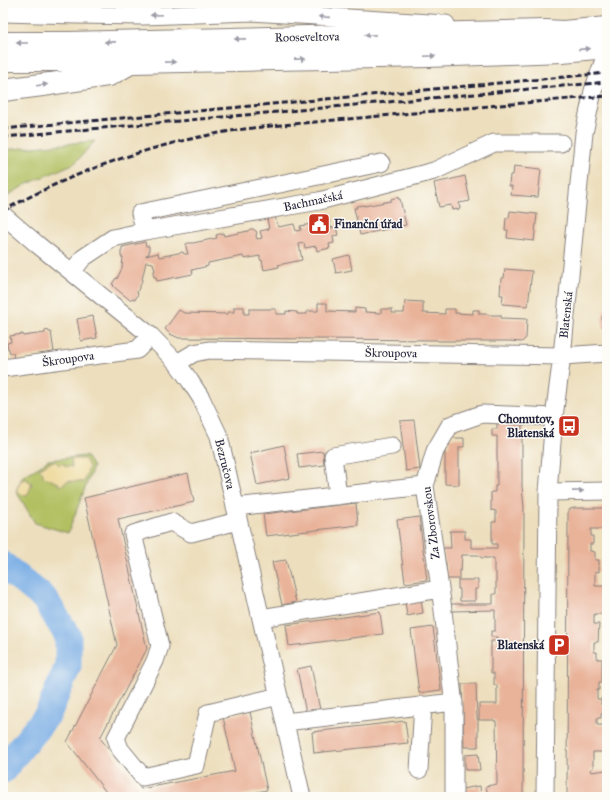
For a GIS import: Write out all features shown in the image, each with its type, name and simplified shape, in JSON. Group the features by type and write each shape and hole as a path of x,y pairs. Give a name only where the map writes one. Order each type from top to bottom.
{"highway":[{"path":"3,60 131,62 428,56 556,38 607,28"},
{"path":"556,38 607,47"},
{"name":"Rooseveltova","path":"3,43 556,38"},
{"path":"3,90 110,75 131,62"}],"street":[{"path":"3,13 144,16 251,12 295,3"},
{"name":"Rooseveltova","path":"251,12 556,38"},
{"name":"Blatenská","path":"545,797 548,492 554,417 562,356 584,133 593,91 607,51"},
{"name":"Bachmačská","path":"72,272 83,258 113,238 145,231 319,202 434,171 494,143 561,143"},
{"path":"145,231 140,213 381,163"},
{"path":"313,177 319,202"},
{"name":"Bezručova","path":"3,215 38,245 152,336 177,363 201,398 219,436 302,797"},
{"name":"Škroupova","path":"3,368 137,350 152,336"},
{"name":"Škroupova","path":"177,363 194,353 209,350 562,356 607,354"},
{"name":"Za Zborovskou","path":"454,797 454,702 425,486 435,451 450,425 482,414 554,417"},
{"path":"338,496 333,456 392,446"},
{"path":"279,696 208,713 196,765 143,777 120,749 116,738 155,662 160,646 133,534 171,522 191,533 237,514 338,496 425,486"},
{"path":"548,492 607,491"},
{"path":"261,618 440,589"},
{"path":"285,722 454,702"},
{"path":"419,770 423,705"}],"green space":[{"path":"95,141 75,163 25,185 7,196 3,192 3,150"},
{"path":"86,456 93,467 68,533 35,523 16,491 23,476 48,460"}],"sand":[{"path":"71,459 85,459 89,467 84,482 68,481 60,486 58,482 56,483 43,477 43,473 39,469 48,463 55,461 59,465 63,463 65,466 72,467"},
{"path":"27,479 32,483 28,495 25,496 16,491 21,480"}],"building":[{"path":"514,166 541,169 538,197 511,195 512,186 509,186 510,175 513,175"},
{"path":"465,176 470,201 459,203 460,209 452,210 451,205 439,207 434,183"},
{"path":"398,197 398,199 400,199 406,225 360,235 354,208 357,208 356,206 391,201 391,199"},
{"path":"510,211 537,214 534,241 507,238 508,230 505,230 506,218 509,218"},
{"path":"275,217 278,227 294,224 296,231 301,230 300,226 312,224 311,221 324,219 325,221 329,220 331,228 336,227 338,235 333,236 334,243 329,244 330,248 317,251 316,246 305,248 304,243 299,244 302,260 278,265 279,267 264,270 260,256 244,259 243,256 208,263 208,266 192,270 193,274 157,281 156,277 154,277 153,272 155,271 153,263 146,262 141,284 135,300 132,298 130,300 112,284 116,278 117,279 122,268 122,247 145,242 146,246 149,246 149,254 146,256 158,253 159,257 183,252 184,254 188,254 186,244 217,238 216,235 223,233 224,236 253,229 257,232 257,239 262,238 260,231 269,229 267,218"},
{"path":"349,255 352,270 336,273 333,259"},
{"path":"505,269 532,271 528,306 502,304 503,295 500,295 501,278 504,278"},
{"path":"405,301 423,302 423,313 445,314 445,309 455,309 455,313 473,314 473,310 479,310 479,314 501,315 501,318 527,319 526,338 522,342 179,338 170,334 165,329 179,310 184,313 228,314 228,312 234,312 234,307 244,307 244,314 249,314 249,309 276,309 276,314 286,314 286,311 297,312 297,314 307,314 307,311 318,311 318,303 327,303 327,311 355,312 355,308 365,309 365,312 381,313 381,309 392,309 392,313 404,313"},
{"path":"604,309 607,309 607,340 603,337 606,334 605,328 603,328 602,316 604,316"},
{"path":"93,316 97,338 81,341 77,319"},
{"path":"48,330 51,332 54,352 14,359 13,353 10,353 8,349 7,343 11,342 10,336 45,333 45,331"},
{"path":"414,420 420,469 406,471 400,421"},
{"path":"497,421 522,421 522,486 524,508 523,797 488,797 486,786 497,784 496,721 479,720 479,704 497,704 497,685 494,685 494,673 491,673 491,641 497,641 497,637 491,637 491,631 495,631 495,610 452,611 451,604 493,604 493,594 496,594 496,572 494,572 494,558 482,558 478,555 462,555 459,579 446,579 446,563 443,548 451,548 450,531 465,531 465,539 471,539 471,548 497,548 497,544 492,544 492,522 496,522 496,511 491,510 491,492 495,492 495,486 497,486 497,436 492,436 492,429 497,429"},
{"path":"450,438 464,438 464,447 459,447 459,485 445,484 445,446 449,446"},
{"path":"284,445 290,478 257,485 250,453"},
{"path":"323,451 324,465 299,468 297,454"},
{"path":"188,473 194,502 118,519 147,649 100,738 141,789 235,771 223,717 250,712 267,790 234,797 110,797 67,742 117,645 84,498"},
{"path":"356,503 358,525 266,536 263,514"},
{"path":"607,508 607,529 591,529 593,544 590,544 590,551 595,552 595,560 599,560 599,572 595,571 595,586 607,586 607,614 594,614 594,624 599,624 598,642 594,642 594,652 597,652 597,659 602,659 602,682 599,682 597,699 601,699 601,705 606,705 606,712 601,714 601,718 597,718 597,725 607,725 607,752 593,752 593,768 590,770 591,772 607,770 607,796 569,797 567,795 568,512 570,509"},
{"path":"419,517 427,580 405,583 397,520"},
{"path":"286,560 296,602 282,605 272,562"},
{"path":"458,580 478,580 478,589 475,589 475,601 460,601"},
{"path":"421,600 423,613 407,616 405,602"},
{"path":"380,612 383,634 289,646 286,625"},
{"path":"433,627 441,690 419,693 411,630"},
{"path":"311,666 320,710 306,713 297,669"},
{"path":"462,684 476,684 478,747 464,747"},
{"path":"405,721 408,743 314,753 312,732"},
{"path":"478,754 480,770 465,770 465,755"},
{"path":"480,786 481,797 462,797 461,789"}],"waterway":[{"path":"3,565 44,598 68,636 68,666 48,714 3,770"}],"railway":[{"path":"3,129 607,73"},
{"path":"3,137 607,82"},
{"path":"3,211 56,184 111,162 167,145 225,132 259,127 607,96"}],"place":[{"name":"Finanční úřad","path":"319,224"},
{"name":"Chomutov, Blatenská","path":"569,426"},
{"name":"Blatenská","path":"559,645"}]}
